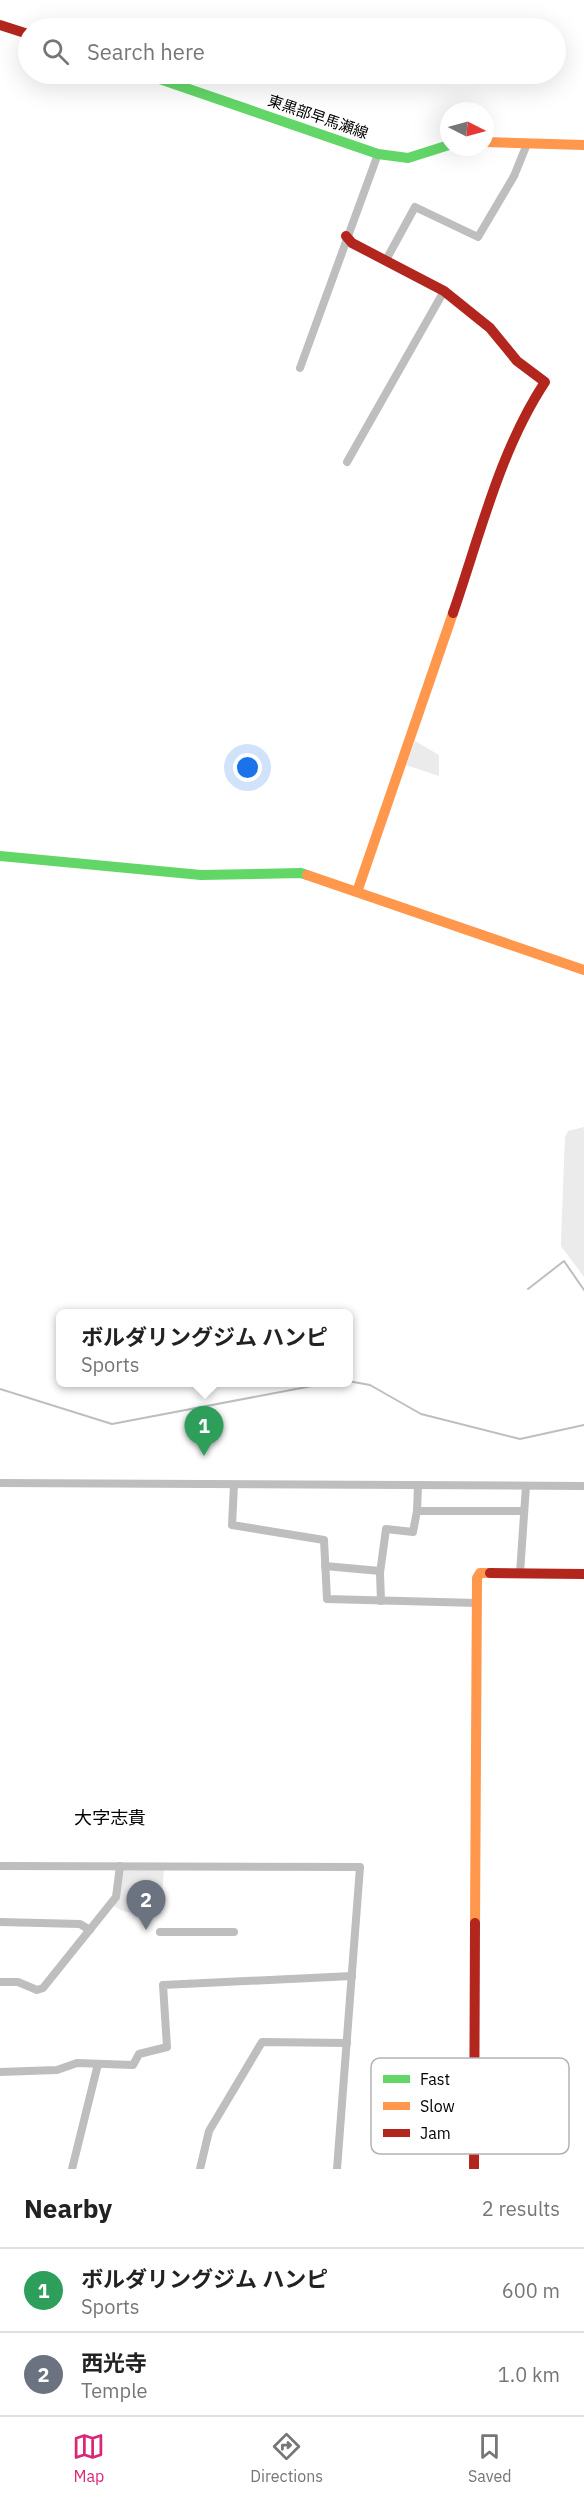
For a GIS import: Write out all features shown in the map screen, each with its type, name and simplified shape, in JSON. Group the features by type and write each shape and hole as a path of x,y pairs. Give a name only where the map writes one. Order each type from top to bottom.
{"street":[{"path":"0,25 18,31"},
{"name":"東黒部早馬瀬線","path":"175,84 378,154 408,158 440,148"},
{"path":"494,142 584,145"},
{"path":"386,260 415,207 478,237 514,176 527,144"},
{"path":"300,368 346,236 378,154"},
{"path":"346,236 352,243 444,291 490,328 517,361 545,382 523,416 511,445 357,892"},
{"path":"347,462 444,291"},
{"path":"0,856 201,875 293,873 357,892 584,970"},
{"path":"0,1483 584,1486"},
{"path":"234,1485 232,1525 324,1540 327,1599 477,1603"},
{"path":"381,1601 380,1571 387,1529 413,1532 418,1485"},
{"path":"520,1574 526,1486"},
{"path":"417,1511 524,1511"},
{"path":"325,1566 380,1571"},
{"path":"475,2058 477,1578 480,1573 584,1574"},
{"path":"0,1866 360,1867 337,2169"},
{"path":"0,1982 18,1982 37,1990 43,1988 116,1898 120,1866"},
{"path":"0,1922 80,1924 90,1930"},
{"path":"160,1932 234,1932"},
{"path":"0,2072 57,2070 77,2063 133,2065 139,2054 167,2047 163,1984 352,1976"},
{"path":"200,2169 213,2122 262,2042 347,2043"},
{"path":"72,2169 98,2064"},
{"path":"474,2154 474,2169"}],"shaded area":[{"path":"415,741 439,755 439,776 406,765"},
{"path":"584,1127 584,1277 561,1246 561,1240 565,1137 568,1131"},
{"path":"121,1867 164,1868 161,1914 129,1913 113,1904"}],"waterway":[{"path":"528,1289 564,1261 584,1290"},
{"path":"353,1382 370,1385 421,1414 520,1439 584,1425"},
{"path":"0,1389 112,1424 307,1387"}],"traffic: fast":[{"path":"174,84 378,154 408,158 440,148"},
{"path":"0,856 201,875 301,873 307,875"}],"traffic: slow":[{"path":"494,142 584,145"},
{"path":"357,892 453,613"},
{"path":"307,875 584,970"},
{"path":"475,1923 477,1578 480,1573 490,1573"}],"traffic: jam":[{"path":"0,25 18,31"},
{"path":"346,236 352,243 444,291 490,328 517,361 545,382 529,408 503,464 453,613"},
{"path":"490,1573 584,1574"},
{"path":"474,2058 475,1923"},
{"path":"474,2154 474,2169"}],"place":[{"name":"ボルダリングジム ハンピ","path":"204,1456"},
{"name":"西光寺","path":"146,1930"}],"district":[{"name":"大字志貴","path":"110,1818"}]}
